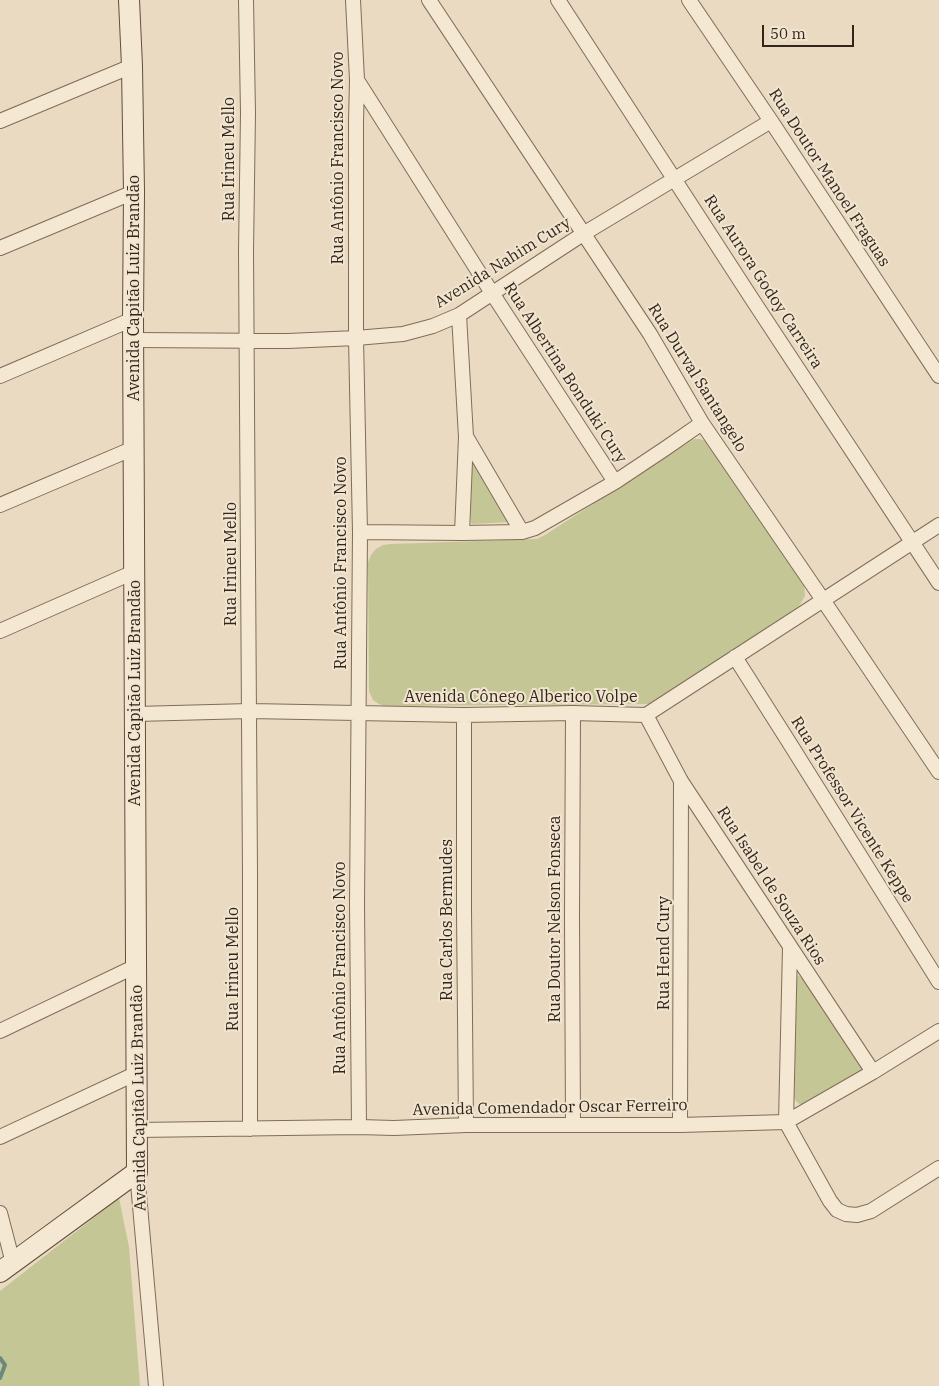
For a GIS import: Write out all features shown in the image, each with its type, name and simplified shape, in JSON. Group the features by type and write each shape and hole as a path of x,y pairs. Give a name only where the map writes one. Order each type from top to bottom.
{"main road":[{"name":"Avenida Capitão Luiz Brandão","path":"133,2 137,1172"},
{"path":"7,1267 137,1172"}],"street":[{"name":"Rua Irineu Mello","path":"246,0 248,113 246,251 250,711 250,1129"},
{"name":"Rua Antônio Francisco Novo","path":"354,0 357,80 356,338 360,532 357,904 359,1126"},
{"name":"Rua Durval Santangelo","path":"429,0 650,334 702,423 939,772"},
{"name":"Rua Aurora Godoy Carreira","path":"558,0 939,583"},
{"name":"Rua Doutor Manoel Fraguas","path":"689,0 939,376"},
{"path":"0,121 132,66"},
{"name":"Rua Albertina Bonduki Cury","path":"357,80 615,482"},
{"name":"Avenida Nahim Cury","path":"134,340 288,341 356,338 403,334 433,326 459,315 583,234 771,121"},
{"path":"0,248 134,192"},
{"path":"459,315 466,437 462,533"},
{"path":"0,376 133,319"},
{"path":"360,532 522,532 535,528 615,482 702,423"},
{"path":"466,437 522,532"},
{"path":"0,505 134,448"},
{"name":"Avenida Cônego Alberico Volpe","path":"136,714 250,711 359,714 573,713 646,715 939,525"},
{"path":"0,630 134,572"},
{"name":"Rua Professor Vicente Keppe","path":"735,657 939,982"},
{"name":"Rua Doutor Nelson Fonseca","path":"573,713 573,1124"},
{"name":"Rua Carlos Bermudes","path":"464,715 466,1125"},
{"name":"Rua Isabel de Souza Rios","path":"646,715 681,781 873,1072"},
{"name":"Rua Hend Cury","path":"680,1125 681,781"},
{"path":"790,948 786,1122 830,1200 837,1210 846,1214 857,1215 871,1211 939,1168"},
{"path":"0,1030 136,966"},
{"name":"Avenida Comendador Oscar Ferreiro","path":"137,1130 359,1126 394,1128 573,1124 680,1125 786,1122 939,1031"},
{"path":"0,1137 137,1073"},
{"name":"Avenida Capitão Luiz Brandão","path":"137,1172 156,1386"},
{"path":"0,1213 7,1267"}],"green space":[{"path":"694,439 709,442 804,584 805,596 799,606 651,704 385,706 373,700 369,691 368,562 376,549 383,545 391,544 537,539"},
{"path":"473,460 510,522 471,523 471,462"},
{"path":"798,975 805,981 862,1069 860,1073 805,1105 799,1104 794,1097 796,979"},
{"path":"119,1198 129,1247 140,1386 0,1386 0,1291"}],"waterway":[{"path":"0,1358 5,1365 0,1378"}]}
